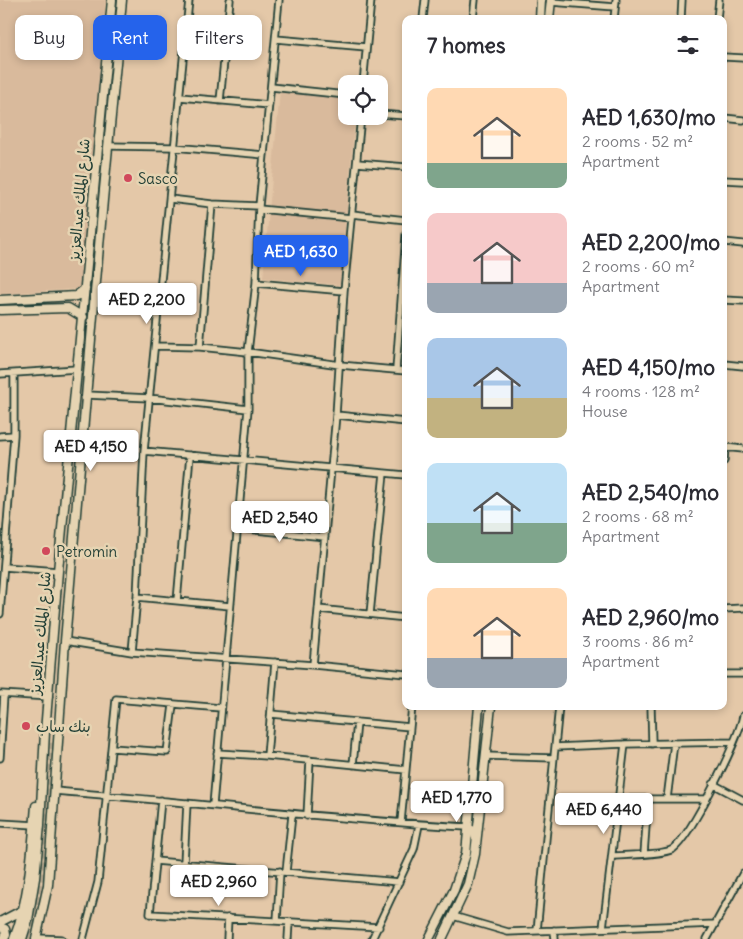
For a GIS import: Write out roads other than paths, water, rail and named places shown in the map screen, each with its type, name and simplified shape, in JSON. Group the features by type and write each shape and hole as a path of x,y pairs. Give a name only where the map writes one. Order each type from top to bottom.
{"street":[{"name":"شارع الملك عبدالعزيز","path":"22,939 28,920 36,878 58,571 112,0"},
{"name":"شارع الملك عبدالعزيز","path":"37,938 48,885 65,641 122,0"},
{"path":"132,652 137,597 144,450 156,346 173,147 180,98 189,0"},
{"path":"220,101 230,0"},
{"path":"212,805 248,409 248,352 256,283 259,208 279,0"},
{"path":"364,75 371,0"},
{"path":"423,15 425,0"},
{"path":"473,15 475,0"},
{"path":"540,15 542,0"},
{"path":"681,15 682,0"},
{"path":"717,15 718,0"},
{"path":"549,15 551,1 616,3"},
{"path":"276,39 366,47"},
{"path":"727,57 743,58"},
{"path":"271,87 338,94"},
{"path":"180,98 268,105"},
{"path":"388,115 402,116"},
{"path":"727,118 743,120"},
{"path":"313,665 332,468 344,291 360,125"},
{"path":"108,146 173,147 264,155"},
{"path":"357,163 402,167"},
{"path":"727,180 743,182"},
{"path":"170,198 212,204 402,220"},
{"path":"200,348 212,204"},
{"path":"727,242 743,244"},
{"path":"256,283 344,291"},
{"path":"396,370 402,288"},
{"path":"0,300 78,296 85,289"},
{"path":"68,296 68,308"},
{"path":"727,300 743,301"},
{"path":"0,310 68,308 83,317"},
{"path":"156,346 248,352 340,365 402,371"},
{"path":"727,364 743,366"},
{"path":"0,374 78,370"},
{"path":"0,614 14,435 14,374"},
{"path":"87,395 149,398 248,409"},
{"path":"336,415 402,422"},
{"path":"0,436 14,435"},
{"path":"727,447 743,448"},
{"path":"144,450 402,475"},
{"path":"177,601 190,455"},
{"path":"370,614 384,473"},
{"path":"237,528 325,537"},
{"path":"4,566 58,571"},
{"path":"137,597 230,606"},
{"path":"727,609 743,608"},
{"path":"318,609 402,618"},
{"path":"65,641 132,652 226,658 402,674"},
{"path":"268,756 275,662"},
{"path":"727,674 743,674"},
{"path":"0,758 2,695 49,697"},
{"path":"83,939 98,882 116,699 221,708"},
{"path":"112,748 167,752 172,705"},
{"path":"401,822 412,710"},
{"path":"429,939 454,890 466,854 479,710"},
{"path":"442,939 468,884 474,860 491,710"},
{"path":"538,931 559,710"},
{"path":"651,710 652,744"},
{"path":"271,714 410,727"},
{"path":"612,856 672,850 684,839 714,784 734,742 743,716"},
{"path":"353,765 357,722"},
{"path":"14,939 23,910 30,871 45,732"},
{"path":"555,748 624,744 734,742"},
{"path":"667,799 674,743"},
{"path":"603,928 624,744"},
{"path":"217,753 268,756 406,770"},
{"path":"485,756 554,758"},
{"path":"306,816 310,760"},
{"path":"714,784 743,800"},
{"path":"55,791 212,805 292,815 468,827 473,829 474,833 474,860"},
{"path":"618,799 706,799"},
{"path":"644,854 648,799"},
{"path":"161,800 150,914 379,927"},
{"path":"184,863 187,803"},
{"path":"277,921 292,815"},
{"path":"0,823 35,825"},
{"path":"372,939 414,849 419,825"},
{"path":"155,861 399,882"},
{"path":"707,939 743,873"},
{"path":"0,922 23,910"},
{"path":"452,916 508,932 715,924"},
{"path":"227,939 228,918"},
{"path":"288,939 289,922"},
{"path":"0,927 5,929 6,935 4,939"},
{"path":"554,930 555,939"},
{"path":"37,938 62,939"}],"tunnel":[{"path":"29,939 42,884 54,743"}],"place":[{"name":"Sasco","path":"128,178"},
{"name":"Petromin","path":"46,551"},
{"name":"بنك ساب","path":"26,726"}]}
